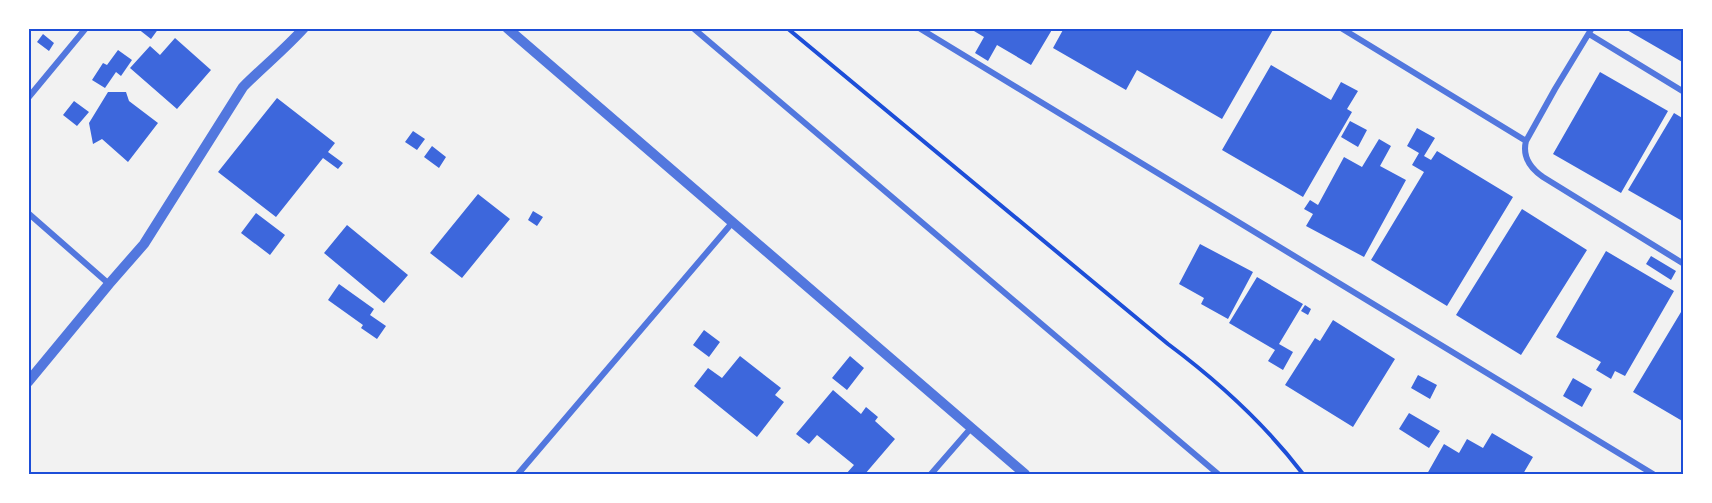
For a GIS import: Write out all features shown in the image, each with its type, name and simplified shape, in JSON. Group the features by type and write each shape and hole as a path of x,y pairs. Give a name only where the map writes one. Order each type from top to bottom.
{"street":[{"path":"28,98 86,28"},
{"path":"28,382 144,244 243,87 304,28"},
{"path":"507,28 1025,474"},
{"path":"693,28 1218,474"},
{"path":"919,28 1653,474"},
{"path":"1341,28 1526,141"},
{"path":"1683,92 1590,31 1555,89 1526,141 1524,149 1532,169 1683,264"},
{"path":"28,213 109,284"},
{"path":"518,474 732,223"},
{"path":"931,474 971,428"}],"path":[{"path":"787,28 1218,383 1265,428 1303,474"}],"building":[{"path":"137,28 159,28 151,39"},
{"path":"969,28 1053,28 1031,65 997,45 988,61 975,53 984,37"},
{"path":"1064,28 1274,28 1222,119 1137,70 1126,90 1053,48"},
{"path":"1628,28 1684,28 1684,63 1627,30"},
{"path":"43,34 54,43 49,51 37,42"},
{"path":"175,38 211,70 177,109 130,68 150,46 160,55"},
{"path":"118,50 132,60 121,76 116,72 105,88 92,80 103,63 107,65"},
{"path":"1271,65 1331,100 1341,82 1358,91 1347,109 1352,112 1303,197 1222,150"},
{"path":"1600,72 1668,111 1621,193 1553,154"},
{"path":"108,92 126,92 129,101 158,123 128,162 102,139 93,144 89,123"},
{"path":"277,98 335,143 328,152 343,163 338,169 323,158 276,217 218,172"},
{"path":"74,101 89,112 77,126 63,115"},
{"path":"1674,113 1684,119 1684,222 1628,190"},
{"path":"1350,121 1367,130 1358,147 1341,137"},
{"path":"1417,128 1435,138 1424,156 1431,160 1437,151 1513,197 1447,306 1371,260 1424,172 1412,165 1419,153 1407,146"},
{"path":"413,131 425,139 417,150 405,142"},
{"path":"1379,139 1391,146 1380,166 1406,180 1364,257 1306,226 1313,214 1304,209 1310,200 1318,205 1344,157 1362,167"},
{"path":"432,146 446,157 439,168 424,157"},
{"path":"478,194 510,219 462,278 430,253"},
{"path":"1522,209 1587,250 1521,355 1456,315"},
{"path":"533,211 543,217 537,226 528,220"},
{"path":"256,213 285,235 270,255 241,233"},
{"path":"347,225 408,275 384,303 324,253"},
{"path":"1200,244 1253,272 1228,319 1201,304 1204,298 1179,284"},
{"path":"1606,251 1674,291 1625,376 1615,371 1611,379 1596,370 1601,362 1556,337"},
{"path":"1651,256 1676,271 1671,280 1646,264"},
{"path":"1257,277 1303,304 1279,344 1293,352 1283,370 1268,361 1275,350 1229,323"},
{"path":"339,284 374,309 370,315 386,326 377,339 361,328 363,325 328,300"},
{"path":"1305,305 1311,309 1308,315 1301,311"},
{"path":"1684,307 1684,422 1633,392"},
{"path":"1333,320 1395,359 1353,427 1285,385 1315,338 1320,341"},
{"path":"704,330 720,342 709,357 693,345"},
{"path":"740,356 781,388 775,395 784,402 757,437 694,386 708,368 722,378"},
{"path":"850,356 864,368 847,390 832,378"},
{"path":"1418,375 1437,385 1430,399 1411,388"},
{"path":"1573,378 1592,389 1582,407 1563,396"},
{"path":"833,390 861,414 866,407 878,417 875,421 895,439 865,474 846,474 854,465 817,435 809,444 796,434"},
{"path":"1409,413 1440,431 1429,448 1399,429"},
{"path":"1492,433 1533,457 1523,474 1427,474 1444,444 1459,453 1467,439 1483,448"}]}
